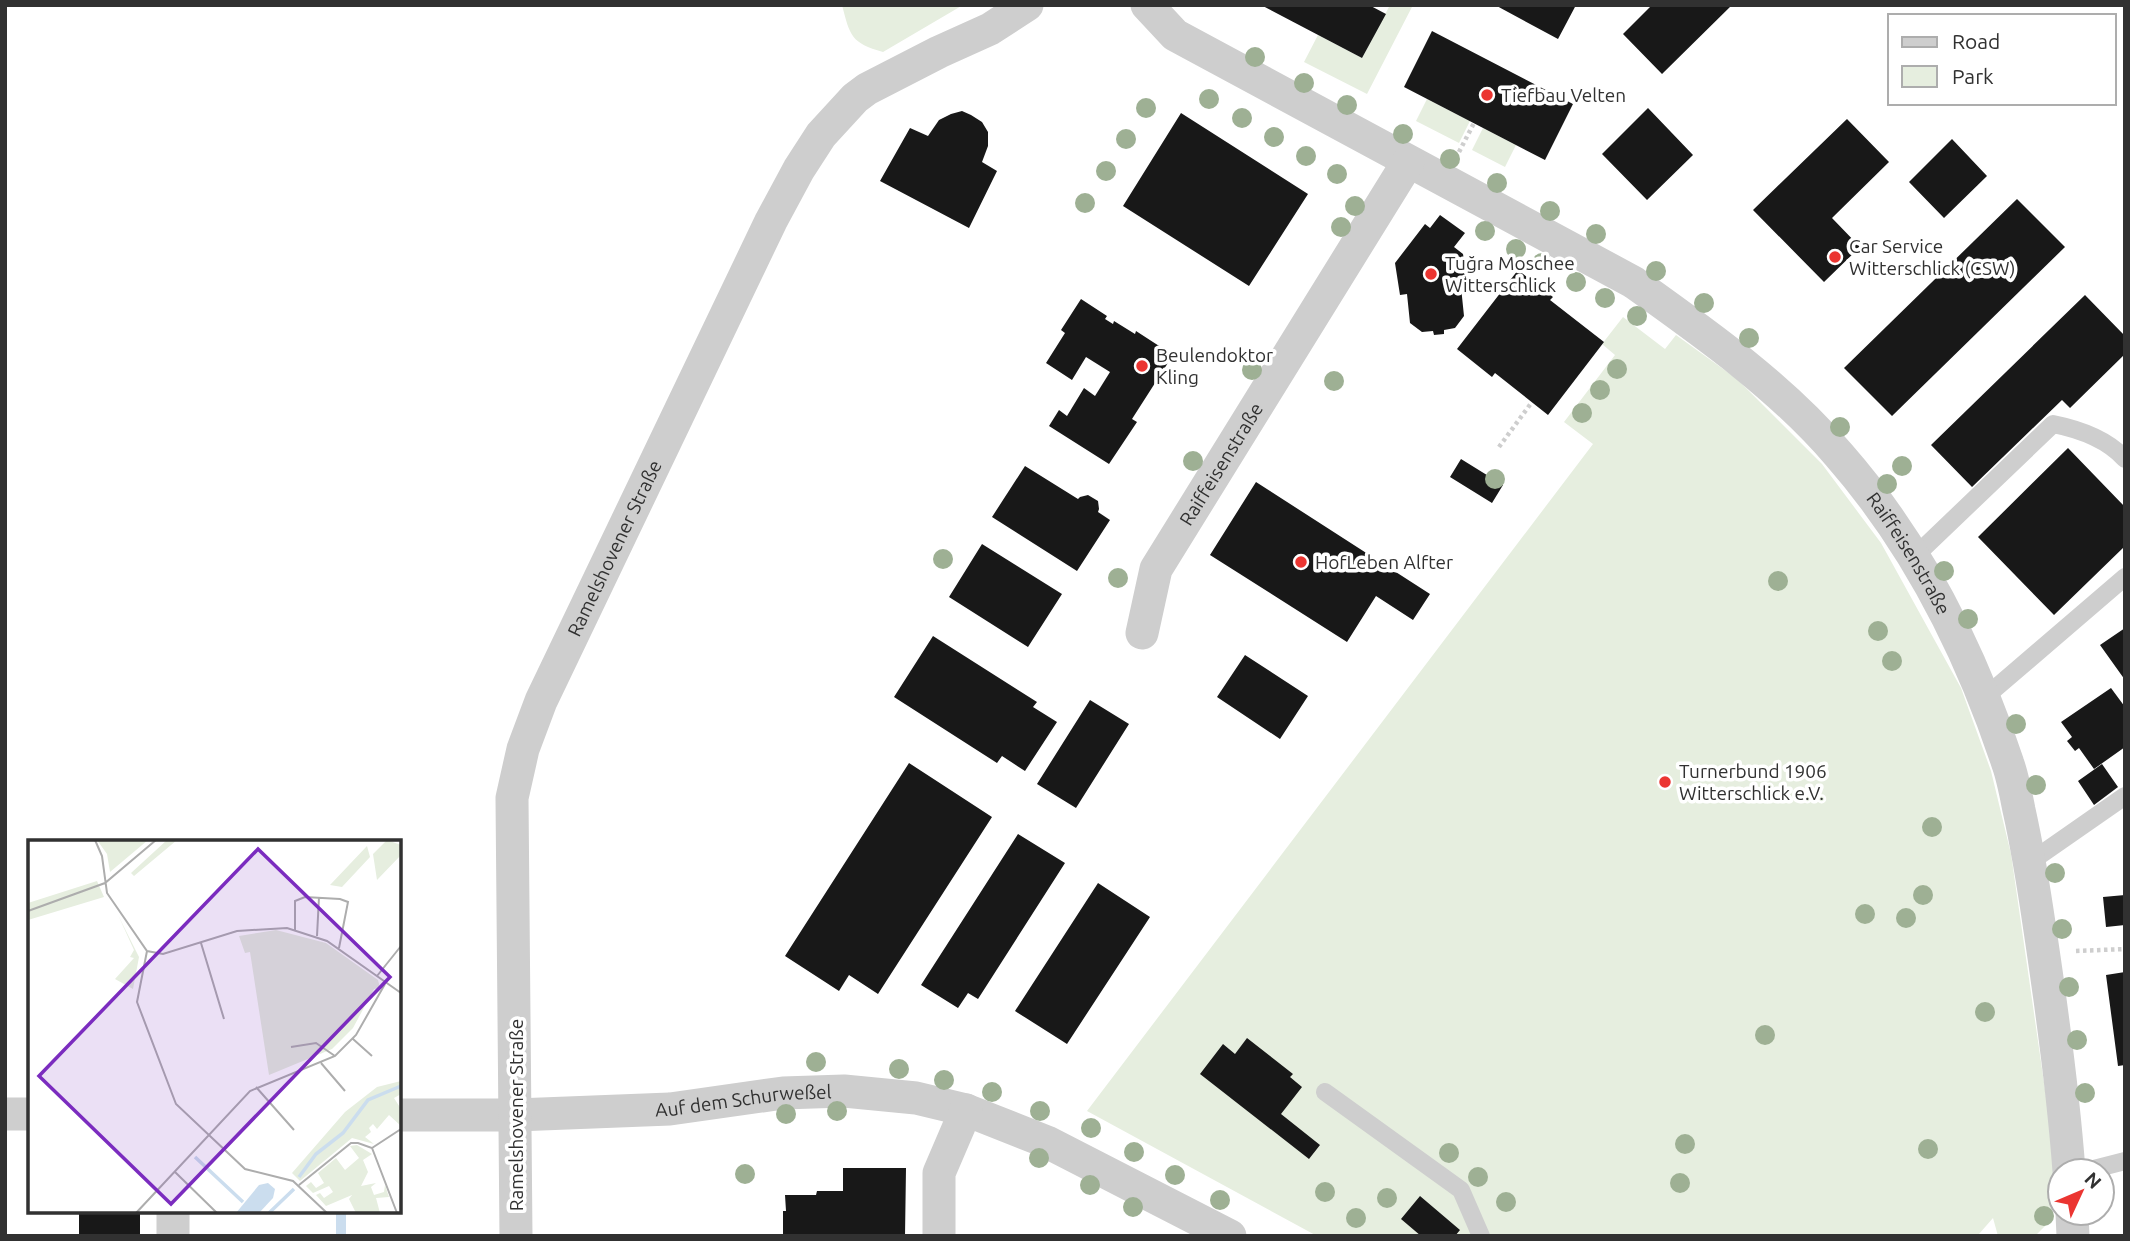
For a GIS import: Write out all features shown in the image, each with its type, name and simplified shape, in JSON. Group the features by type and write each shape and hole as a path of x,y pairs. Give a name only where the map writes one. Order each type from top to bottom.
{"street":[{"name":"Ramelshovener Straße","path":"516,1236 512,798 523,750 541,701 771,221 821,135 855,98 867,89 990,29 1027,5"},
{"name":"Raiffeisenstraße","path":"1147,5 1175,35 1633,282 1702,331 1785,400 1839,455 1882,511 1934,589 1975,673 2009,766 2030,862 2064,1097 2068,1157"},
{"name":"Raiffeisenstraße","path":"1142,633 1156,569 1408,162"},
{"name":"Auf dem Schurweßel","path":"401,1115 516,1115 670,1108 783,1093 844,1091 916,1098 966,1110 1047,1142 1230,1236"},
{"path":"939,1236 939,1173 966,1110"},
{"path":"5,1114 28,1114"},
{"path":"173,1213 173,1236"}],"lane":[{"path":"1913,558 2053,424 2077,429 2117,450 2125,460"},
{"path":"1984,698 2125,577"},
{"path":"2030,862 2125,796"},
{"path":"1325,1092 1461,1190 1481,1236"}],"path":[{"path":"1499,447 1532,402"},
{"path":"2043,953 2125,949"}],"green space":[{"path":"842,5 963,5 883,52 864,45 854,37"},
{"path":"1390,5 1413,5 1367,94 1304,62 1318,35 1362,58"},
{"path":"1427,99 1470,121 1459,143 1416,121"},
{"path":"1483,128 1516,145 1505,167 1472,150"},
{"name":"Turnerbund 1906 Witterschlick e.V.","path":"1623,317 1665,349 1676,335 1737,379 1822,464 1881,543 1961,688 1991,771 2011,854 2055,1157 2046,1157 2046,1225 2035,1236 1998,1236 1993,1218 1979,1234 1971,1236 1317,1236 1087,1111 1593,444 1564,422 1615,355 1602,344"}],"building":[{"path":"1261,5 1369,5 1386,14 1362,58"},
{"path":"1495,5 1576,5 1558,39"},
{"path":"1652,5 1732,5 1662,74 1623,34"},
{"name":"Tiefbau Velten","path":"1432,31 1573,104 1545,160 1404,87"},
{"path":"1648,108 1693,155 1647,200 1602,154"},
{"path":"962,111 982,122 988,132 988,146 982,162 997,171 969,228 880,181 910,128 928,136 939,120"},
{"path":"1181,113 1308,194 1249,286 1123,206"},
{"path":"1847,119 1889,162 1832,218 1860,247 1824,282 1753,210"},
{"path":"1952,139 1987,176 1944,218 1909,182"},
{"path":"2017,199 2065,247 1892,416 1844,368"},
{"name":"Tuğra Moschee Witterschlick","path":"1440,215 1465,233 1454,247 1463,254 1468,286 1461,287 1464,316 1455,328 1444,330 1444,334 1434,335 1433,331 1422,332 1410,323 1407,294 1400,295 1395,263 1425,224 1430,228"},
{"path":"1518,270 1553,297 1550,300 1604,342 1548,415 1495,373 1492,377 1457,349"},
{"path":"2085,295 2125,336 2125,354 2070,408 2062,400 1972,487 1931,445"},
{"path":"1081,299 1107,316 1105,319 1113,324 1114,321 1135,334 1136,331 1173,355 1132,419 1137,422 1109,464 1049,426 1059,410 1067,416 1084,388 1095,396 1110,372 1086,357 1072,380 1046,363 1065,333 1061,330"},
{"path":"2068,448 2125,507 2125,546 2054,615 1978,537"},
{"path":"1461,459 1503,485 1492,503 1450,477"},
{"path":"1025,466 1078,499 1088,495 1098,501 1098,512 1110,520 1077,571 992,517"},
{"name":"HofLeben Alfter","path":"1256,482 1430,594 1413,620 1376,596 1347,642 1210,555"},
{"path":"982,544 1062,594 1028,647 949,597"},
{"path":"2125,628 2125,680 2100,645"},
{"path":"933,636 1037,702 1033,707 1057,722 1025,771 1002,756 997,763 894,697"},
{"path":"1245,655 1308,696 1280,739 1217,697"},
{"path":"2111,688 2125,707 2125,747 2094,769 2079,748 2075,751 2067,741 2072,737 2061,722"},
{"path":"1090,700 1129,724 1076,808 1037,784"},
{"path":"909,763 992,817 878,994 849,975 839,991 785,956"},
{"path":"2102,764 2118,787 2094,805 2078,781"},
{"path":"1018,834 1065,863 978,999 968,993 958,1008 921,985"},
{"path":"1098,883 1150,917 1067,1044 1015,1011"},
{"path":"2125,895 2125,925 2106,927 2103,897"},
{"path":"2125,972 2125,1065 2118,1066 2106,975"},
{"path":"1247,1038 1293,1074 1290,1077 1302,1087 1281,1114 1320,1145 1309,1159 1200,1074 1223,1044 1235,1054"},
{"path":"843,1168 906,1168 905,1236 783,1236 785,1195 816,1195 817,1191 843,1191"},
{"path":"1420,1196 1460,1230 1455,1236 1421,1236 1401,1219"},
{"path":"79,1213 140,1213 140,1236 79,1236"}],"waterway":[{"path":"341,1213 341,1236"}],"place":[{"name":"Tiefbau Velten","path":"1487,95"},
{"name":"Car Service Witterschlick (CSW)","path":"1835,257"},
{"name":"Tuğra Moschee Witterschlick","path":"1431,274"},
{"name":"Beulendoktor Kling","path":"1142,366"},
{"name":"HofLeben Alfter","path":"1301,562"},
{"name":"Turnerbund 1906 Witterschlick e.V.","path":"1665,782"}]}
